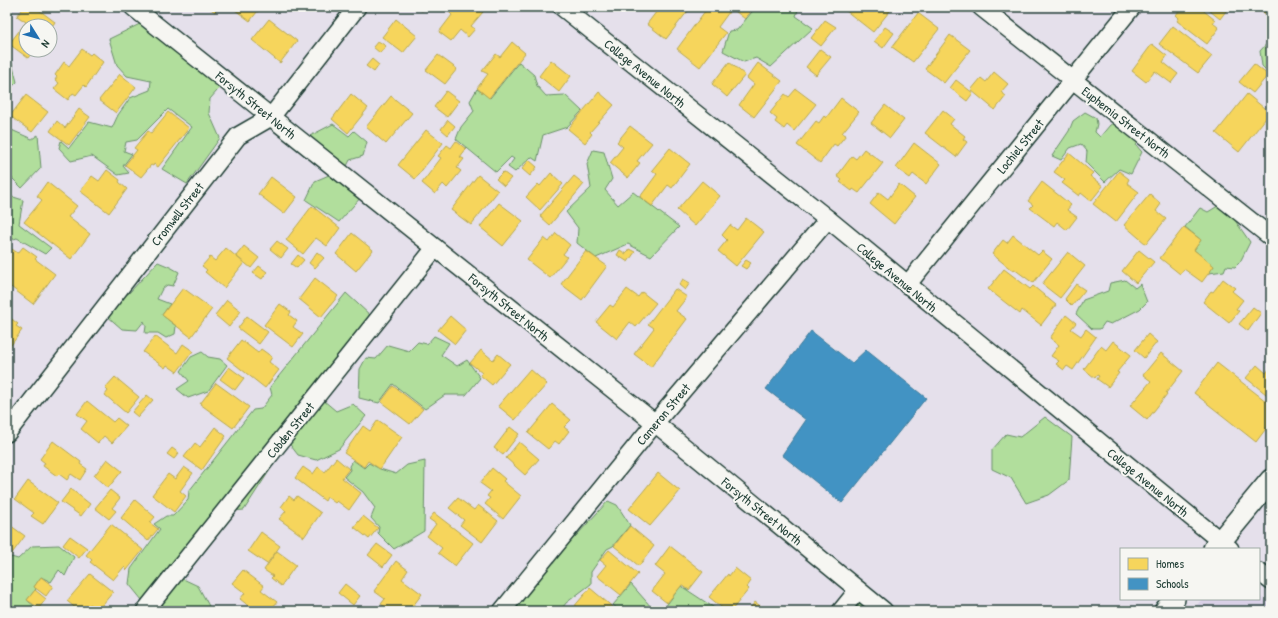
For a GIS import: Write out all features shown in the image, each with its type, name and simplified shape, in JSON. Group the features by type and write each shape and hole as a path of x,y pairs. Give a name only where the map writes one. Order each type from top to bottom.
{"street":[{"name":"Forsyth Street North","path":"132,7 655,423 884,611"},
{"name":"Cromwell Street","path":"7,433 238,136 271,117 357,7"},
{"name":"College Avenue North","path":"562,7 828,219 1222,547"},
{"name":"Euphemia Street North","path":"981,7 1271,237"},
{"name":"Lochiel Street","path":"907,285 1132,7"},
{"name":"Cameron Street","path":"502,611 655,423 828,219"},
{"name":"Cobden Street","path":"145,611 435,248"},
{"path":"1222,547 1271,480"},
{"path":"1260,573 1271,581"},
{"path":"841,611 858,590"},
{"path":"1165,611 1173,600"}],"shaded area":[{"path":"1260,597 1271,605 1271,611 1192,611 1201,600 1260,600"}],"green space":[{"path":"756,7 799,7 796,16 813,28 771,67 756,58 744,62 723,51 729,31 737,30"},
{"path":"146,21 224,83 210,99 209,113 220,138 187,184 162,169 192,127 168,109 137,140 126,142 124,151 132,154 123,166 129,173 118,175 92,156 71,161 59,148 61,141 69,148 89,122 112,128 118,115 130,98 150,90 151,81 127,76 117,65 109,39"},
{"path":"1271,39 1271,54 1268,57 1271,60 1271,75 1262,66 1260,51"},
{"path":"7,50 9,52 17,82 10,89 7,89"},
{"path":"519,62 534,75 537,86 546,96 565,95 582,111 567,127 543,135 537,161 531,157 515,172 508,167 514,159 511,157 496,172 456,139 461,127 474,111 470,101 477,89 490,98"},
{"path":"1085,112 1096,118 1097,124 1095,132 1100,137 1110,125 1120,120 1142,139 1136,145 1142,152 1131,174 1119,169 1105,182 1086,163 1087,151 1081,144 1070,148 1061,160 1052,156 1069,131 1073,121"},
{"path":"333,124 349,136 354,131 367,142 363,156 350,160 346,168 362,196 339,222 306,200 315,181 329,175 332,170 304,139"},
{"path":"7,128 32,139 38,135 41,168 22,188 7,173 11,158 7,155"},
{"path":"593,150 604,152 612,179 605,190 618,205 633,192 679,227 651,256 628,244 596,258 577,243 578,228 566,212 591,188 587,164"},
{"path":"7,195 23,200 19,224 51,248 45,254 17,238 7,241"},
{"path":"1221,204 1233,213 1234,219 1250,242 1240,262 1235,267 1226,266 1224,271 1209,273 1214,266 1194,250 1201,240 1185,227 1200,208 1208,212"},
{"path":"158,262 179,272 173,286 167,285 162,289 157,299 170,304 162,315 176,326 175,334 166,338 158,333 145,333 146,326 144,321 137,330 122,329 106,315 121,292 128,294"},
{"path":"1125,280 1135,288 1140,284 1147,302 1140,309 1111,324 1105,322 1100,329 1092,329 1076,314 1083,300 1108,291 1110,283"},
{"path":"346,293 371,316 323,400 336,411 353,404 366,416 339,449 316,460 298,455 288,442 244,510 231,511 181,578 198,586 209,606 205,611 136,611 142,600 129,584 131,569 160,529 154,524 166,516 173,516 188,500 189,491 253,410 261,409 272,395 270,387"},
{"path":"434,336 449,343 441,355 457,366 467,360 480,378 466,395 445,395 425,409 393,384 379,403 359,398 360,369 366,358 376,359 388,345 409,351 418,342 427,344"},
{"path":"202,352 208,357 220,359 227,365 208,391 188,398 177,389 189,381 181,371 191,357"},
{"path":"1045,417 1072,437 1069,480 1049,495 1026,503 1011,478 992,469 992,450 1006,434 1020,437"},
{"path":"353,460 364,468 369,463 380,469 396,474 407,465 425,461 424,531 394,549 378,533 379,527 371,518 375,508 363,492 344,477 350,470 349,466"},
{"path":"608,501 617,505 630,525 613,546 607,549 591,572 591,584 566,603 560,611 508,611 563,546 577,535"},
{"path":"59,545 74,557 65,576 59,570 51,582 41,577 34,587 36,589 27,600 34,606 28,611 7,611 7,562 11,557 18,559 32,546"},
{"path":"631,584 652,608 665,607 681,586 719,611 615,611 617,608 613,605"},
{"path":"856,601 884,602 896,611 836,611"}],"building: Homes":[{"path":"24,7 35,7 50,18 20,18 17,16"},
{"path":"208,7 219,7 215,12"},
{"path":"231,7 261,7 250,21"},
{"path":"417,7 426,7 422,11"},
{"path":"453,7 477,7 483,12 471,26 475,29 468,37 460,30 451,41 439,32 452,15 449,12"},
{"path":"660,7 691,7 666,39 647,24"},
{"path":"708,7 722,7 729,12 718,27 726,33 700,67 677,49"},
{"path":"730,7 754,7 745,19"},
{"path":"848,7 893,7 873,32 845,10"},
{"path":"1182,7 1199,7 1215,20 1213,23 1219,28 1207,44 1177,21 1179,18 1176,15"},
{"path":"1205,7 1229,7 1220,19"},
{"path":"1263,7 1271,7 1271,19 1261,10"},
{"path":"918,13 939,29 913,62 892,47"},
{"path":"269,19 297,41 280,63 252,40"},
{"path":"396,19 417,36 403,53 382,37"},
{"path":"825,20 836,27 821,46 811,38"},
{"path":"1173,26 1212,56 1198,73 1159,44"},
{"path":"885,27 894,33 883,48 874,41"},
{"path":"18,32 18,51 9,44"},
{"path":"950,35 970,50 944,83 925,69"},
{"path":"378,41 386,46 380,53 373,47"},
{"path":"512,42 525,53 489,98 477,88 488,74 482,71 496,54 500,57"},
{"path":"1152,44 1167,56 1163,62 1178,74 1171,83 1155,71 1146,82 1132,71"},
{"path":"82,49 90,55 92,53 103,62 86,87 84,85 76,95 73,93 68,100 54,89 59,83 55,80 57,77 55,75 64,62 69,66"},
{"path":"820,49 831,57 816,75 806,67"},
{"path":"438,55 457,69 445,84 426,70"},
{"path":"372,59 379,65 374,72 366,66"},
{"path":"551,60 571,76 559,92 539,76"},
{"path":"729,62 745,75 727,97 712,84"},
{"path":"758,63 782,81 754,117 739,105 754,84 747,78"},
{"path":"1254,64 1268,75 1253,93 1239,82"},
{"path":"994,72 1008,84 1001,92 1006,96 995,110 971,90 981,78 986,82"},
{"path":"120,74 136,87 116,113 99,100"},
{"path":"956,80 973,93 967,101 950,88"},
{"path":"796,89 816,104 794,131 787,125 784,129 775,122 777,119 770,113 785,94 789,97"},
{"path":"446,91 459,101 447,117 434,107"},
{"path":"599,92 614,105 590,132 592,134 585,143 568,129"},
{"path":"351,94 368,108 348,133 332,119"},
{"path":"1247,94 1270,113 1239,152 1216,133"},
{"path":"26,95 48,112 32,132 10,116"},
{"path":"391,96 412,113 386,144 366,127"},
{"path":"841,98 859,112 842,133 846,135 837,146 834,144 820,163 797,145 816,121 819,123 824,116 826,118"},
{"path":"885,105 904,120 890,138 871,123"},
{"path":"79,109 90,117 69,145 50,131 57,121 65,128"},
{"path":"943,110 954,119 950,124 965,136 963,139 967,142 956,157 925,133"},
{"path":"168,112 189,128 158,167 154,164 153,166 151,165 141,177 125,165 137,150 134,148 148,131 151,133"},
{"path":"448,120 455,126 448,135 441,129"},
{"path":"630,126 652,143 637,161 640,163 628,178 610,163 623,147 617,142"},
{"path":"426,130 443,143 415,179 398,165"},
{"path":"456,141 466,149 460,157 464,159 457,168 461,171 447,188 443,184 435,194 422,183 441,158 438,156 447,145 451,148"},
{"path":"914,143 941,164 926,184 913,174 910,178 896,168"},
{"path":"670,148 690,164 672,188 668,185 652,206 640,197 657,174 652,170"},
{"path":"864,149 883,163 859,193 853,189 852,191 840,182 842,180 837,176 852,156 856,159"},
{"path":"1069,153 1093,173 1090,176 1103,186 1091,201 1081,193 1079,196 1062,183 1065,180 1054,172"},
{"path":"529,160 537,167 530,176 522,169"},
{"path":"107,170 120,180 119,182 127,189 109,213 80,191 92,176 99,181"},
{"path":"1119,171 1129,179 1127,183 1139,192 1116,222 1093,204"},
{"path":"503,172 511,178 504,186 496,179"},
{"path":"551,173 563,184 540,210 526,197 538,184 540,186"},
{"path":"478,175 498,191 471,225 451,210"},
{"path":"574,176 584,184 550,225 540,216"},
{"path":"271,177 297,197 284,214 258,194"},
{"path":"702,181 720,196 695,226 677,210"},
{"path":"47,182 77,206 68,217 90,234 71,259 24,222 42,200 37,196"},
{"path":"1042,182 1071,205 1067,210 1077,217 1067,230 1057,222 1054,226 1030,208 1033,205 1028,201"},
{"path":"899,184 915,197 894,224 870,204 879,192 888,199"},
{"path":"1150,194 1161,204 1156,211 1166,219 1146,244 1124,225"},
{"path":"499,203 523,221 503,246 480,227"},
{"path":"312,206 340,228 327,246 316,238 303,254 286,240"},
{"path":"746,218 764,232 736,266 718,251 727,240 722,235 730,225 737,230"},
{"path":"1184,227 1201,240 1194,250 1214,266 1202,282 1184,269 1180,274 1160,258"},
{"path":"352,233 373,250 356,271 336,254"},
{"path":"556,233 570,245 563,254 567,257 550,278 527,260 544,238 549,242"},
{"path":"1013,235 1038,255 1042,251 1052,259 1033,283 1014,269 1013,271 992,254 1003,240 1007,243"},
{"path":"277,241 288,249 281,258 270,249"},
{"path":"244,246 259,258 251,268 236,256"},
{"path":"23,247 37,257 35,259 55,274 33,304 7,284 7,252 10,248 18,253"},
{"path":"226,248 244,263 224,288 205,272 207,270 202,266 210,257 215,261"},
{"path":"629,249 635,252 628,262 617,255 620,250 626,254"},
{"path":"1139,250 1154,262 1136,283 1122,271"},
{"path":"586,251 607,266 582,300 561,284"},
{"path":"317,252 324,258 315,268 309,263"},
{"path":"1068,252 1085,266 1060,298 1042,284"},
{"path":"298,255 304,260 297,268 291,264"},
{"path":"746,260 751,263 746,269 741,266"},
{"path":"259,266 267,272 262,279 253,273"},
{"path":"1004,269 1030,289 1033,286 1056,305 1041,325 1022,310 1020,314 988,289"},
{"path":"315,278 338,296 321,317 299,299"},
{"path":"683,279 690,283 685,290 679,285"},
{"path":"1223,279 1235,288 1232,291 1243,300 1236,309 1239,311 1229,323 1203,302"},
{"path":"1076,284 1085,290 1072,306 1065,299"},
{"path":"183,288 212,309 191,337 162,315"},
{"path":"627,289 638,297 642,292 656,303 636,327 630,322 617,339 596,322 610,305 613,307"},
{"path":"675,289 687,297 676,311 687,319 651,367 634,354 654,328 648,324"},
{"path":"227,300 241,311 229,327 215,315"},
{"path":"280,304 291,312 289,315 297,321 293,327 303,334 293,347 264,325"},
{"path":"1253,307 1261,313 1248,331 1239,324"},
{"path":"7,312 10,314 8,316 18,324 16,326 22,330 9,348 7,346"},
{"path":"1066,315 1076,323 1071,329 1081,336 1086,329 1096,337 1073,370 1067,366 1064,370 1056,364 1059,361 1051,356 1059,345 1050,338"},
{"path":"247,316 268,332 259,344 238,328"},
{"path":"450,316 466,330 455,344 438,330"},
{"path":"1148,334 1157,342 1144,358 1135,350"},
{"path":"155,336 177,353 183,344 193,351 177,372 167,365 165,368 143,352"},
{"path":"241,340 258,353 261,349 272,357 269,362 279,370 265,388 227,358"},
{"path":"1113,341 1131,355 1117,372 1119,373 1108,387 1097,379 1099,376 1097,375 1095,378 1084,369 1101,346 1106,350"},
{"path":"481,350 493,360 498,354 510,364 492,385 480,375 482,373 470,363"},
{"path":"1161,353 1183,371 1147,420 1130,406 1151,381 1143,375"},
{"path":"1217,363 1271,405 1271,422 1256,442 1194,393"},
{"path":"1257,365 1266,373 1271,367 1271,398 1246,378"},
{"path":"229,367 244,378 235,390 220,379"},
{"path":"530,369 547,384 515,420 498,406"},
{"path":"115,377 139,397 126,413 105,395 108,391 105,388"},
{"path":"216,383 249,407 233,428 200,404"},
{"path":"393,386 423,409 410,424 381,402"},
{"path":"147,395 153,400 138,417 132,412"},
{"path":"87,401 113,422 117,418 127,426 112,443 104,436 98,443 81,429 87,421 77,414"},
{"path":"552,404 571,420 564,427 569,431 559,444 555,441 548,449 528,433"},
{"path":"378,420 402,437 380,469 368,461 364,467 344,453 363,426 370,431"},
{"path":"215,427 226,436 202,470 184,457 195,443 200,447"},
{"path":"510,427 519,434 503,455 494,448"},
{"path":"53,441 81,462 80,464 87,469 80,480 71,474 67,480 59,474 57,476 43,466 45,463 40,459"},
{"path":"519,442 539,459 525,475 506,458"},
{"path":"172,448 179,453 174,459 167,454"},
{"path":"336,458 349,469 342,478 361,493 349,510 337,501 335,503 327,497 325,501 295,478 303,467 313,474 318,467 325,472"},
{"path":"107,459 122,471 108,488 94,476"},
{"path":"184,467 193,473 180,491 186,496 174,512 152,495 168,474 175,479"},
{"path":"492,468 505,479 503,481 521,496 503,519 485,504 490,498 487,496 491,491 480,483"},
{"path":"658,473 680,491 650,526 629,509"},
{"path":"28,481 58,503 43,524 31,516 34,513 15,499"},
{"path":"71,489 90,504 81,516 61,502"},
{"path":"110,490 120,498 112,508 116,511 109,519 95,508"},
{"path":"289,496 294,500 297,496 321,513 304,537 279,519 286,511 281,507"},
{"path":"458,498 474,510 478,505 498,521 482,542 460,525 464,520 449,508"},
{"path":"135,500 155,517 150,523 158,529 148,541 121,518"},
{"path":"434,513 473,543 455,566 438,553 442,548 427,536 436,524 429,519"},
{"path":"363,516 378,528 369,539 354,527"},
{"path":"7,523 25,536 7,560"},
{"path":"111,524 143,550 127,570 124,567 113,580 90,562 92,560 86,555"},
{"path":"630,526 654,546 639,566 614,546"},
{"path":"261,532 280,546 267,564 248,551"},
{"path":"70,536 87,548 79,558 63,545"},
{"path":"377,544 392,555 383,567 368,555"},
{"path":"670,546 703,572 689,590 682,585 667,603 652,591 665,574 655,566"},
{"path":"609,550 638,574 621,595 597,576 606,565 600,560"},
{"path":"277,551 296,565 281,586 271,578 273,576 264,570"},
{"path":"396,561 408,570 402,579 422,594 409,611 390,611 381,604 385,599 374,591"},
{"path":"735,568 751,581 747,587 749,589 731,611 726,611 709,597 728,574 729,576"},
{"path":"243,570 264,586 261,590 277,602 270,611 255,611 240,599 245,593 232,583"},
{"path":"90,574 113,592 98,610 90,604 84,611 79,611 67,601"},
{"path":"41,577 53,586 46,596 34,587"},
{"path":"345,584 360,596 353,605 338,593"},
{"path":"590,588 615,609 613,611 575,611 572,609"},
{"path":"35,590 46,599 39,608 27,600"},
{"path":"755,602 767,611 748,611"}],"building: Schools":[{"path":"811,331 852,363 866,350 926,398 842,503 782,455 806,420 766,389"}]}
